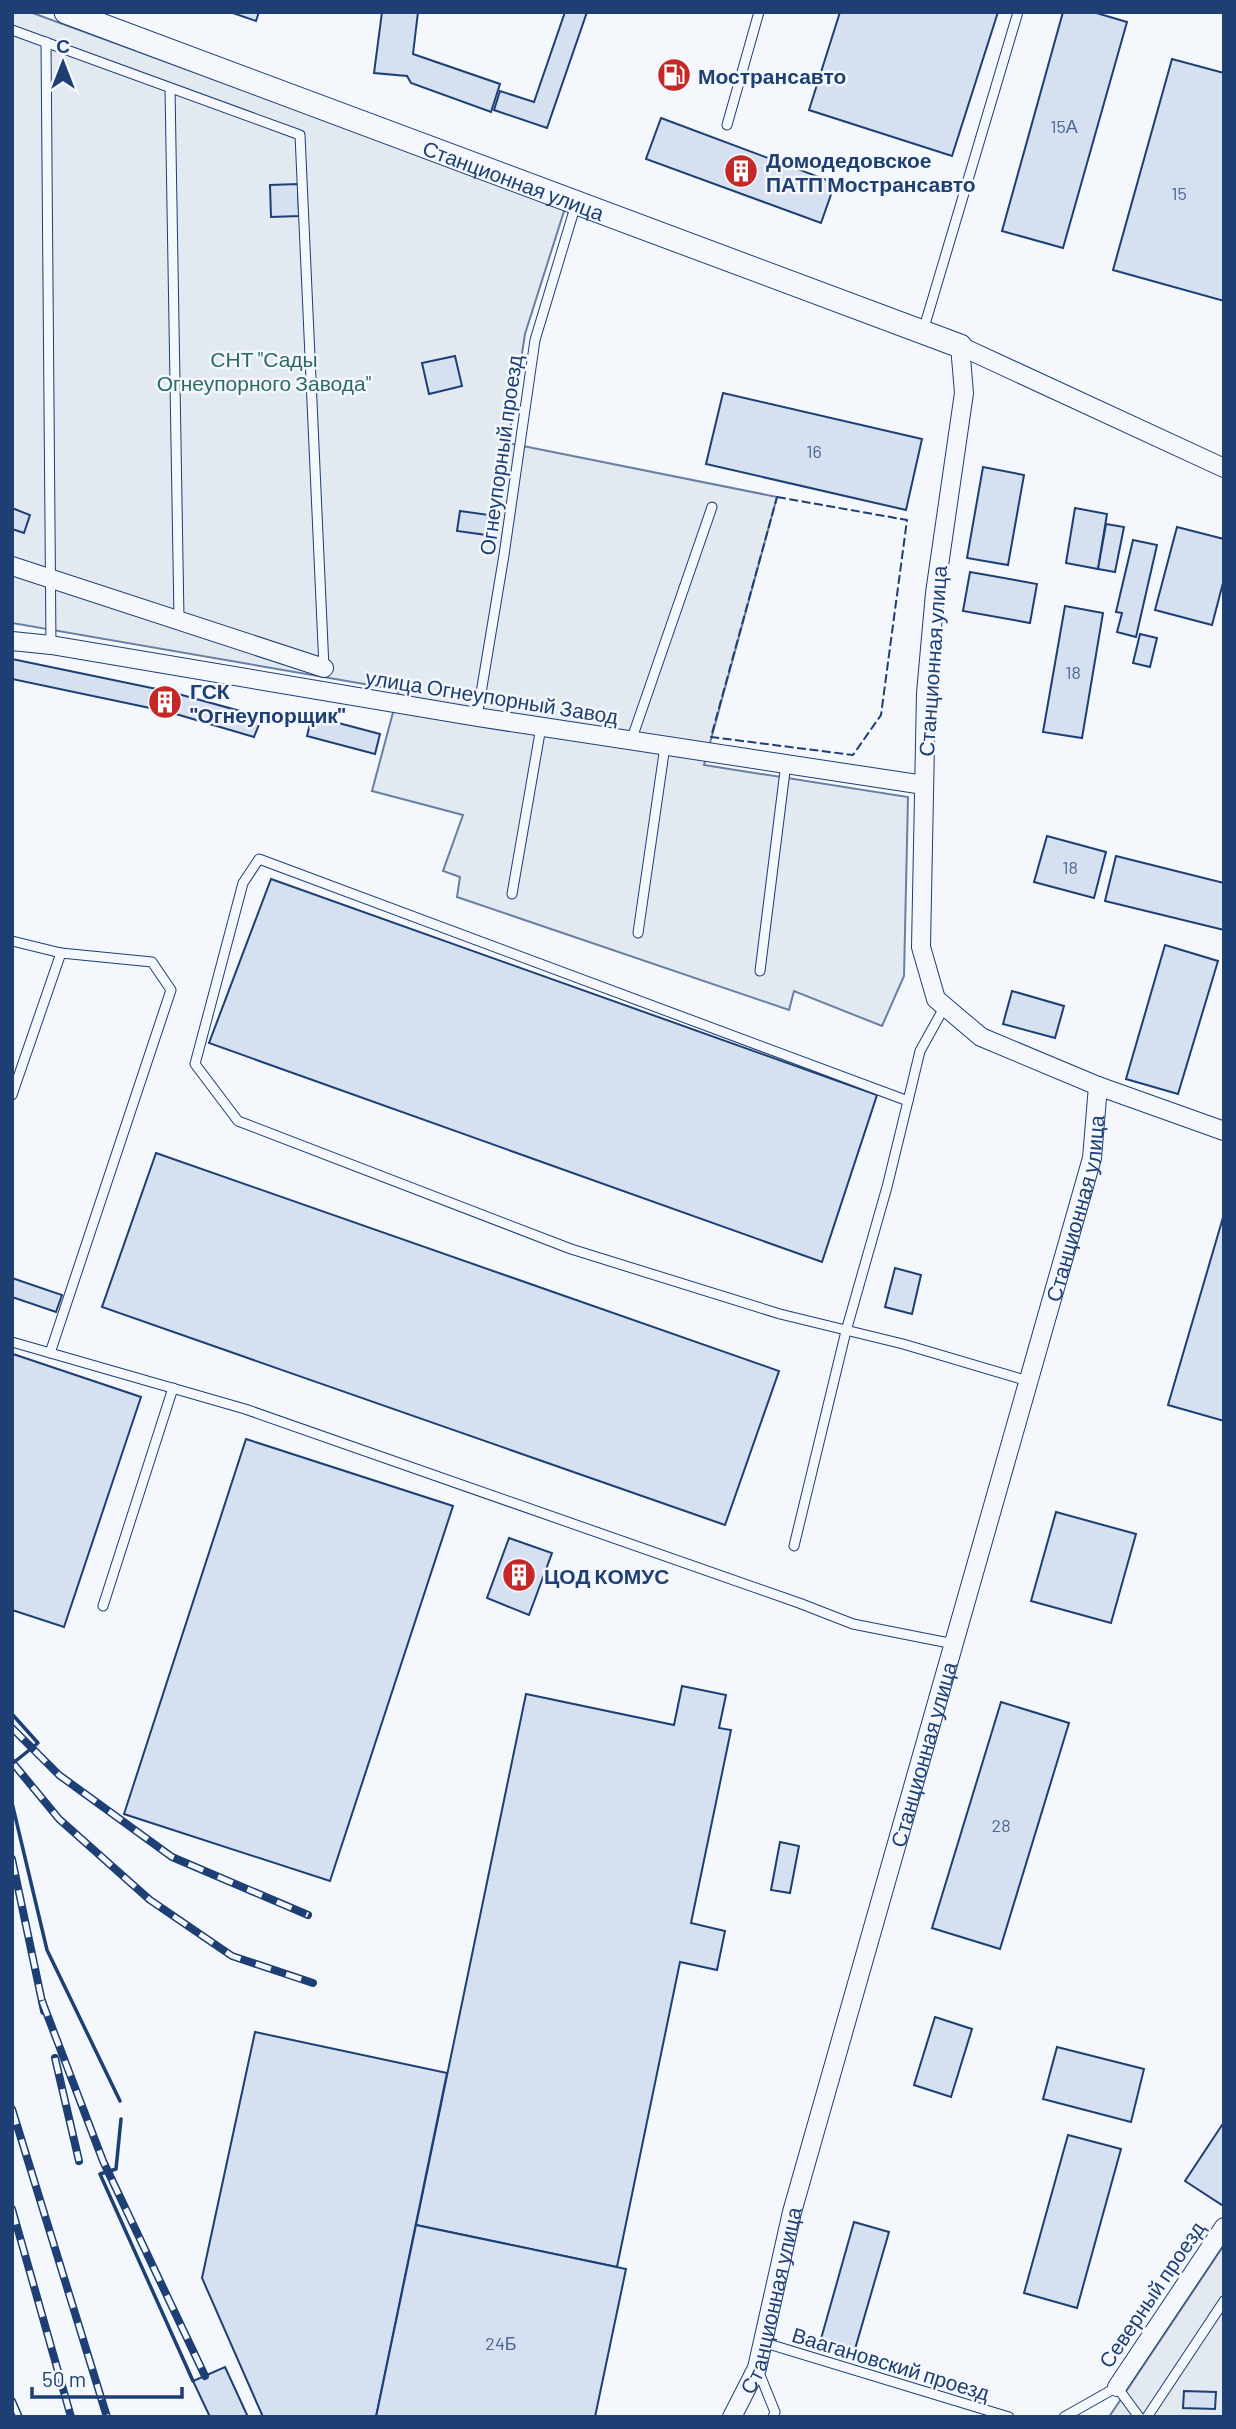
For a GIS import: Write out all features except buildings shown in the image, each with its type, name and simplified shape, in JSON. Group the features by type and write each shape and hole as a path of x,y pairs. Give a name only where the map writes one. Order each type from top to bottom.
{"street":[{"name":"Станционная улица","path":"66,12 960,346 1224,468"},
{"name":"Станционная улица","path":"960,346 964,393 935,593 926,692 921,947 936,999 981,1037 1098,1086 1224,1131"},
{"path":"12,566 51,581 179,619 324,668"},
{"name":"улица Огнеупорный Завод","path":"12,641 51,645 477,717 924,785"},
{"name":"Станционная улица","path":"732,2417 757,2368 792,2212 1092,1158 1098,1086"},
{"name":"Северный проезд","path":"1116,2387 1224,2227"}],"lane":[{"path":"727,125 759,12"},
{"path":"923,332 1018,12"},
{"path":"12,30 300,135 324,668"},
{"path":"46,42 51,645"},
{"path":"170,88 179,619"},
{"name":"Огнеупорный проезд","path":"477,717 535,340 577,203"},
{"path":"631,741 712,506"},
{"path":"512,894 541,727"},
{"path":"638,933 665,746"},
{"path":"760,971 786,764"},
{"path":"908,1101 259,859 243,883 195,1064 238,1121 571,1249 780,1314 903,1344 1028,1381"},
{"path":"12,941 61,953 152,962 172,990 50,1353"},
{"path":"12,1095 61,953"},
{"path":"794,1546 846,1331 887,1187 920,1051 945,1006"},
{"path":"12,1342 258,1413 853,1624 954,1644"},
{"path":"103,1606 173,1388"},
{"path":"1147,2417 1224,2301"},
{"name":"Ваагановский проезд","path":"762,2342 1009,2417"},
{"path":"757,2368 775,2412 773,2417"},
{"path":"1064,2417 1116,2387 1139,2417"}],"green space":[{"name":"СНТ \"Сады Огнеупорного Завода\"","path":"12,12 30,12 565,208 525,334 508,443 777,497 704,765 908,797 904,976 882,1026 794,991 789,1010 457,897 460,877 443,871 463,815 372,791 399,690 12,623"},
{"path":"1224,2245 1224,2417 1109,2417"}],"railway":[{"path":"12,1728 59,1775 172,1857 308,1915"},
{"path":"12,1762 59,1819 150,1900 232,1956 313,1983"},
{"path":"12,1859 44,2011"},
{"path":"42,2001 103,2161 205,2376"},
{"path":"55,2058 79,2161"},
{"path":"12,2109 107,2417"},
{"path":"12,2209 71,2417"},
{"path":"12,2401 19,2417"}],"fence":[{"path":"777,497 907,520 881,715 853,755 711,737 777,497"}],"wall":[{"path":"12,1714 38,1743 12,1764"},
{"path":"12,1803 47,1950 120,2101"},
{"path":"121,2119 116,2169 100,2174 193,2381"}],"place":[{"name":"Мострансавто","path":"674,75"},
{"name":"Домодедовское ПАТП Мострансавто","path":"741,171"},
{"name":"ГСК \"Огнеупорщик\"","path":"165,702"},
{"name":"ЦОД КОМУС","path":"519,1575"}]}
